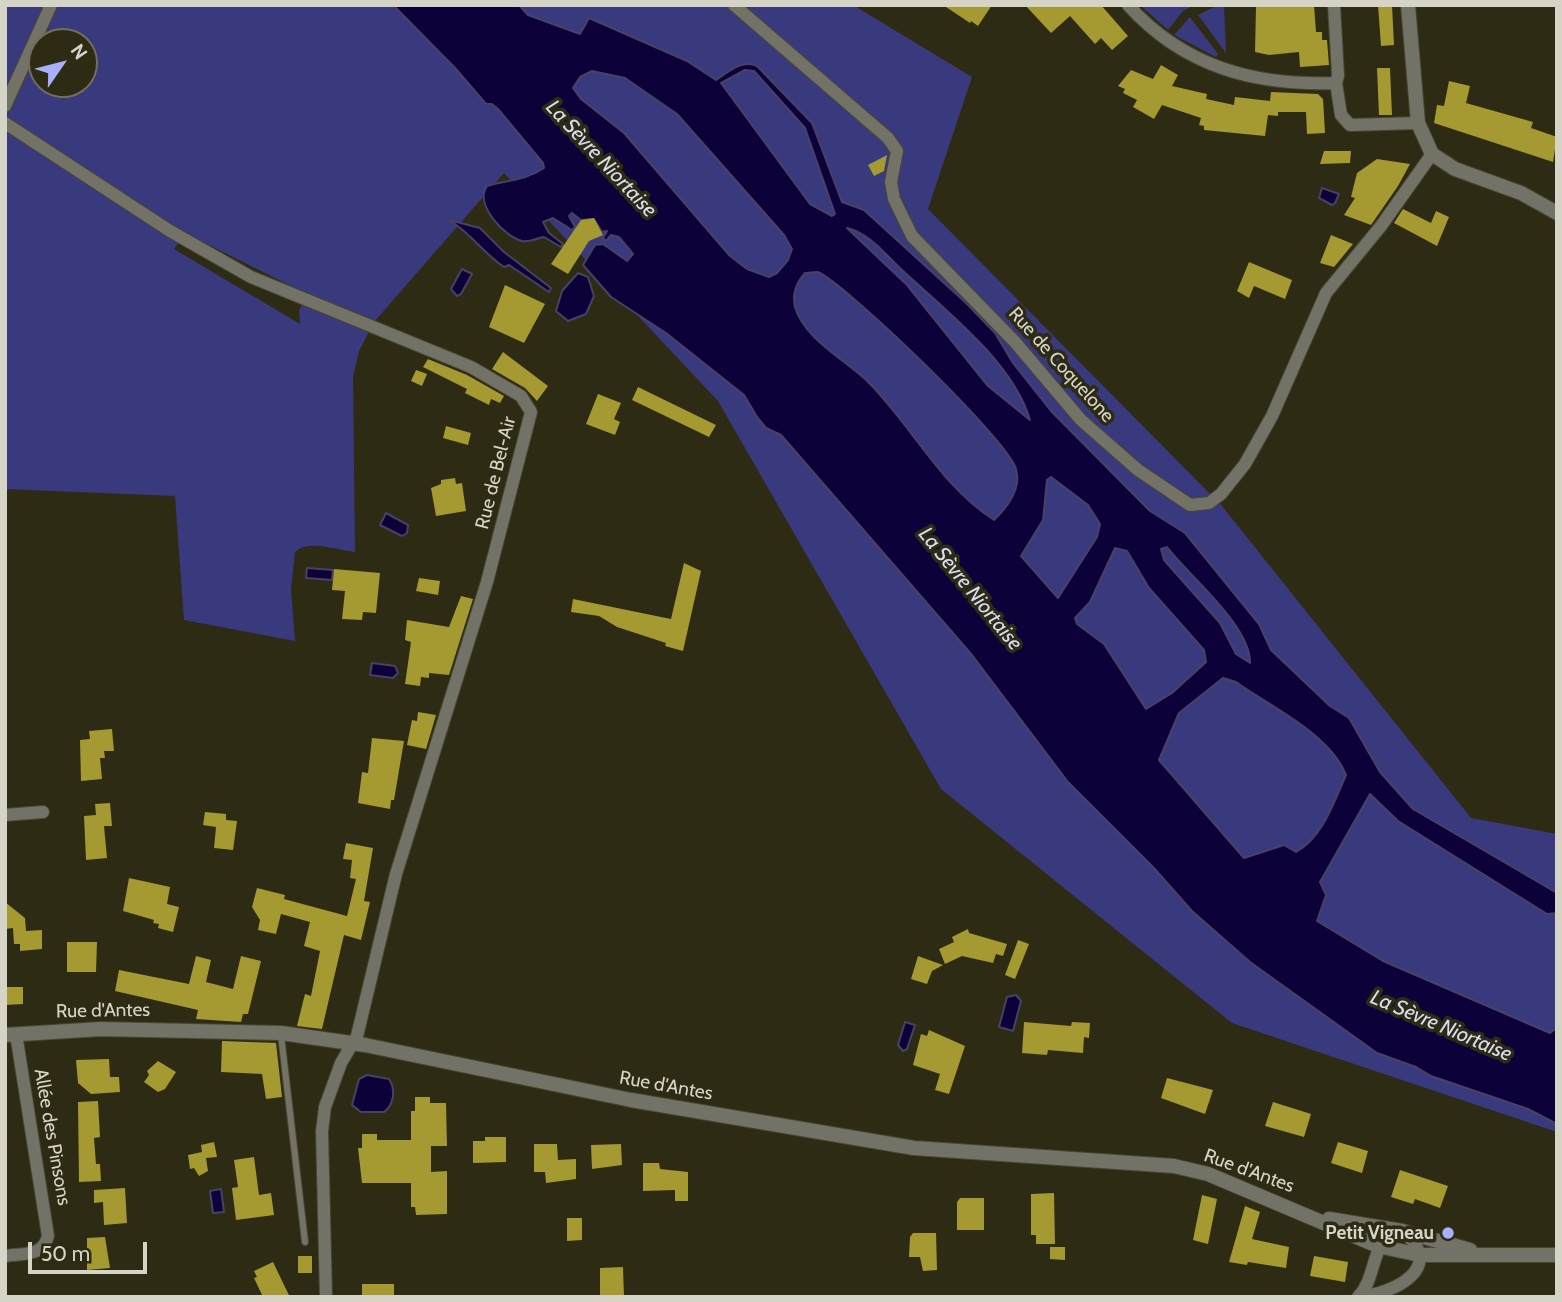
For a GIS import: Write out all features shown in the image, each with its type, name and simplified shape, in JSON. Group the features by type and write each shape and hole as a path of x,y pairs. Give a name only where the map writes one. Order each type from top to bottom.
{"street":[{"path":"5,106 51,5"},
{"name":"Rue de Coquelone","path":"734,5 888,138 897,151 891,182 894,199 912,236 1015,342 1081,420 1138,470 1191,505 1209,503 1221,494 1245,464 1272,416 1326,293 1381,226 1432,154"},
{"path":"1128,5 1164,40 1217,69 1264,81 1336,83"},
{"path":"1334,5 1338,76 1336,83 1341,115 1350,125 1418,123"},
{"path":"1408,5 1418,123 1432,154 1455,169 1521,193 1557,213"},
{"name":"Rue de Bel-Air","path":"5,123 170,231 251,277 459,361 521,396 531,412 487,583 396,874 353,1043 341,1063 323,1118 326,1297"},
{"path":"5,815 43,812"},
{"name":"Rue d'Antes","path":"10,1035 101,1029 281,1033 353,1043 631,1100 914,1148 1174,1166 1208,1174 1314,1216 1378,1246 1420,1255 1557,1255"},
{"name":"Allée des Pinsons","path":"5,1256 39,1251 46,1245 48,1236 10,1035"},
{"name":"Rue d'Antes","path":"1314,1216 1402,1231 1488,1254"},
{"path":"1402,1231 1410,1238 1420,1255 1416,1271 1380,1293 1358,1297 1373,1275 1378,1246 1394,1233 1402,1231"}],"lane":[{"path":"281,1033 305,1242"}],"shaded area":[{"path":"5,5 853,5 972,77 928,209 1222,506 1471,818 1557,834 1557,1132 1232,1023 941,789 718,401 504,173 374,322 359,351 353,377 355,552 307,546 295,552 291,589 295,641 184,620 175,496 5,489","holes":["185,233 309,295 299,310 300,324 174,249"]},
{"path":"1140,5 1195,5 1183,11 1168,30"},
{"path":"1218,5 1224,5 1226,53 1198,15"},
{"path":"1190,17 1218,54 1216,57 1174,35"}],"water":[{"name":"La Sèvre Niortaise","path":"393,5 519,5 528,15 580,34 589,18 687,61 716,80 741,65 757,66 812,123 842,202 864,210 966,303 995,333 1013,363 1051,411 1150,511 1185,533 1259,624 1271,650 1330,706 1349,718 1380,772 1413,809 1557,893 1557,913 1547,914 1398,821 1370,794 1320,882 1326,895 1317,921 1383,961 1550,1033 1557,1028 1557,1124 1528,1109 1431,1076 1416,1067 1377,1053 1250,962 1192,911 1153,867 1068,782 972,655 781,435 766,428 744,395 666,333 611,297 583,265 595,245 603,244 627,261 633,254 619,237 611,235 606,241 603,238 607,231 602,232 594,219 581,220 572,213 569,216 575,227 572,230 553,218 543,222 549,233 563,244 561,247 544,237 522,241 500,227 493,219 485,202 487,186 530,175 544,168 543,163 498,109 492,104 486,104","holes":["745,70 754,71 805,128 835,214 832,216 810,204 721,83","592,71 625,78 677,114 784,235 792,249 788,260 777,273 769,277 747,269 730,256 624,133 581,99 573,88 580,77","847,228 877,245 976,338 1009,378 1030,420 988,386 907,285","818,272 860,304 925,364 1006,452 1016,469 1017,483 1008,504 994,520 975,506 941,472 865,379 806,328 794,302 796,288 805,273","1051,477 1088,505 1100,524 1097,537 1058,598 1021,556 1043,520 1047,480","1167,547 1217,602 1241,633 1248,649 1250,663 1236,654 1220,623 1164,560 1161,549","1115,548 1127,551 1149,588 1204,650 1206,662 1172,693 1146,709 1104,644 1077,624 1075,618 1090,602","1223,678 1236,682 1298,722 1327,747 1346,775 1327,818 1305,845 1296,852 1284,845 1244,858 1159,760 1179,713"]},
{"path":"1322,188 1339,194 1335,203 1332,205 1319,198"},
{"path":"449,220 480,228 504,252 551,288 549,292 509,265 504,267"},
{"path":"462,269 472,274 461,294 457,296 451,289"},
{"path":"578,273 588,277 594,296 586,314 568,321 556,311 562,291"},
{"path":"386,513 408,525 407,533 402,536 380,525"},
{"path":"307,568 333,570 332,580 306,578"},
{"path":"372,663 395,666 398,673 393,678 370,675"},
{"path":"1016,995 1021,1001 1013,1031 999,1027 1007,997"},
{"path":"905,1022 915,1025 907,1049 903,1051 898,1045"},
{"path":"367,1075 389,1079 391,1083 392,1101 384,1112 361,1112 352,1105 359,1079"},
{"path":"221,1189 224,1212 213,1213 210,1191"}],"building":[{"path":"943,5 992,5 978,26"},
{"path":"1025,5 1101,5 1128,36 1112,50 1101,38 1095,44 1070,16 1051,33"},
{"path":"1314,5 1316,32 1322,32 1322,40 1327,40 1329,65 1300,67 1299,52 1269,55 1255,52 1256,7"},
{"path":"1378,5 1392,5 1394,45 1381,46"},
{"path":"1161,65 1178,75 1172,86 1207,94 1206,99 1234,105 1235,97 1270,101 1271,92 1318,94 1323,99 1325,133 1307,134 1306,112 1278,112 1278,116 1268,115 1265,136 1204,130 1204,126 1199,125 1201,118 1162,105 1154,119 1133,107 1137,100 1123,93 1125,89 1118,86 1131,70 1153,79"},
{"path":"1377,68 1390,68 1392,115 1379,115"},
{"path":"1449,81 1470,86 1466,103 1533,122 1531,128 1557,137 1553,162 1434,123 1437,105 1444,106"},
{"path":"1324,151 1351,151 1350,163 1320,164"},
{"path":"887,155 884,171 874,176 868,165"},
{"path":"1377,159 1410,164 1371,225 1344,215 1355,198 1351,197 1357,173"},
{"path":"1403,209 1431,223 1436,211 1449,217 1437,246 1394,223"},
{"path":"594,218 603,235 589,241 568,274 551,264 581,220"},
{"path":"1331,235 1353,244 1334,267 1320,263"},
{"path":"1249,262 1292,280 1285,299 1254,286 1249,298 1237,291"},
{"path":"505,285 545,304 524,343 489,327"},
{"path":"503,352 548,386 537,401 525,388 492,369"},
{"path":"428,359 467,375 504,396 500,403 491,399 489,405 465,393 467,389 423,367"},
{"path":"416,370 427,374 422,386 411,381"},
{"path":"638,387 716,425 709,437 632,400"},
{"path":"598,394 621,403 614,419 620,422 615,435 586,424"},
{"path":"446,426 471,433 468,445 443,438"},
{"path":"455,478 456,484 462,483 466,511 436,516 431,488 441,484 441,480"},
{"path":"684,563 701,571 683,651 617,627 599,616 571,612 573,599 671,619"},
{"path":"334,569 380,573 376,613 363,612 362,620 342,619 345,591 332,590"},
{"path":"419,578 440,581 438,595 416,591"},
{"path":"461,596 473,599 449,675 429,673 429,678 421,677 420,686 405,684 411,642 405,640 407,620 449,627"},
{"path":"418,712 436,715 426,749 407,745 412,720 417,721"},
{"path":"112,729 114,751 104,751 105,758 100,758 102,779 81,781 80,740 90,739 89,731"},
{"path":"372,738 404,741 394,800 391,800 390,809 358,803 362,772 368,773"},
{"path":"110,803 112,826 104,826 107,858 86,860 84,816 96,815 95,804"},
{"path":"205,812 226,814 226,820 237,821 233,850 214,848 216,827 203,825"},
{"path":"346,843 373,848 364,901 370,902 361,940 344,935 322,1029 297,1026 305,994 311,996 320,951 304,946 310,922 281,914 276,934 258,930 260,920 252,907 257,888 285,895 284,899 347,916 356,879 350,878 352,860 343,859"},
{"path":"129,878 170,887 167,904 179,907 173,932 158,928 159,924 153,923 154,920 123,911"},
{"path":"5,902 25,918 26,931 42,930 42,949 20,951 20,944 14,944 13,928 5,929"},
{"path":"968,929 969,933 1007,944 1003,956 996,954 993,963 962,956 945,964 939,949 954,942 952,937"},
{"path":"1018,940 1029,944 1015,979 1005,975"},
{"path":"67,942 97,942 96,972 67,972"},
{"path":"196,956 211,960 206,982 233,989 241,956 261,961 248,1014 243,1014 241,1022 196,1019 198,1010 115,991 119,970 189,984"},
{"path":"918,956 943,965 932,971 927,984 911,979"},
{"path":"5,987 23,987 23,1004 5,1005"},
{"path":"1024,1022 1071,1026 1072,1022 1090,1023 1089,1038 1084,1037 1083,1053 1048,1050 1047,1055 1022,1053"},
{"path":"929,1030 965,1046 949,1094 935,1090 940,1074 913,1065 921,1034 927,1036"},
{"path":"222,1041 276,1043 282,1097 266,1099 262,1074 221,1072"},
{"path":"109,1059 110,1077 119,1077 120,1092 91,1094 78,1083 76,1060"},
{"path":"158,1061 176,1072 165,1089 158,1092 144,1082 149,1075 147,1071"},
{"path":"1167,1078 1213,1090 1205,1114 1161,1098"},
{"path":"415,1097 430,1097 430,1103 446,1103 447,1146 431,1146 431,1172 447,1171 447,1214 416,1215 415,1207 411,1207 411,1183 362,1183 358,1148 362,1148 362,1134 377,1134 377,1140 411,1140 411,1111 415,1111"},
{"path":"98,1101 100,1137 94,1138 96,1164 100,1164 101,1181 79,1182 78,1102"},
{"path":"1273,1102 1311,1114 1304,1137 1265,1126"},
{"path":"485,1137 506,1137 506,1162 473,1163 473,1141 485,1141"},
{"path":"214,1142 217,1157 206,1158 208,1171 199,1176 194,1168 190,1169 188,1155 202,1152 201,1145"},
{"path":"1338,1142 1368,1151 1362,1173 1331,1163"},
{"path":"534,1144 557,1144 558,1160 576,1159 576,1179 546,1183 545,1172 534,1172"},
{"path":"621,1144 622,1165 592,1169 591,1145"},
{"path":"254,1157 259,1195 271,1193 274,1215 236,1220 232,1188 238,1187 234,1160"},
{"path":"643,1163 659,1163 660,1169 688,1172 688,1201 675,1201 675,1190 643,1191"},
{"path":"1400,1170 1448,1186 1440,1208 1415,1199 1413,1204 1391,1197"},
{"path":"125,1188 127,1223 104,1225 103,1202 94,1203 94,1190"},
{"path":"1054,1193 1055,1244 1036,1244 1036,1235 1031,1235 1031,1194"},
{"path":"1202,1195 1217,1199 1208,1244 1193,1240"},
{"path":"960,1198 984,1198 984,1230 957,1230 957,1202"},
{"path":"1245,1206 1260,1212 1252,1239 1289,1247 1286,1268 1229,1262"},
{"path":"567,1218 582,1218 582,1240 567,1241"},
{"path":"913,1233 936,1233 937,1270 923,1271 920,1257 909,1257 910,1237"},
{"path":"105,1237 110,1268 87,1270 87,1238"},
{"path":"1050,1247 1065,1247 1065,1260 1050,1259"},
{"path":"298,1256 312,1256 312,1273 298,1273"},
{"path":"1314,1256 1348,1262 1345,1282 1310,1276"},
{"path":"273,1262 290,1297 263,1297 254,1278 257,1277 254,1271"},
{"path":"623,1267 624,1297 600,1297 600,1268"},
{"path":"362,1284 394,1284 394,1297 362,1297"}],"place":[{"name":"Petit Vigneau","path":"1448,1233"}]}
